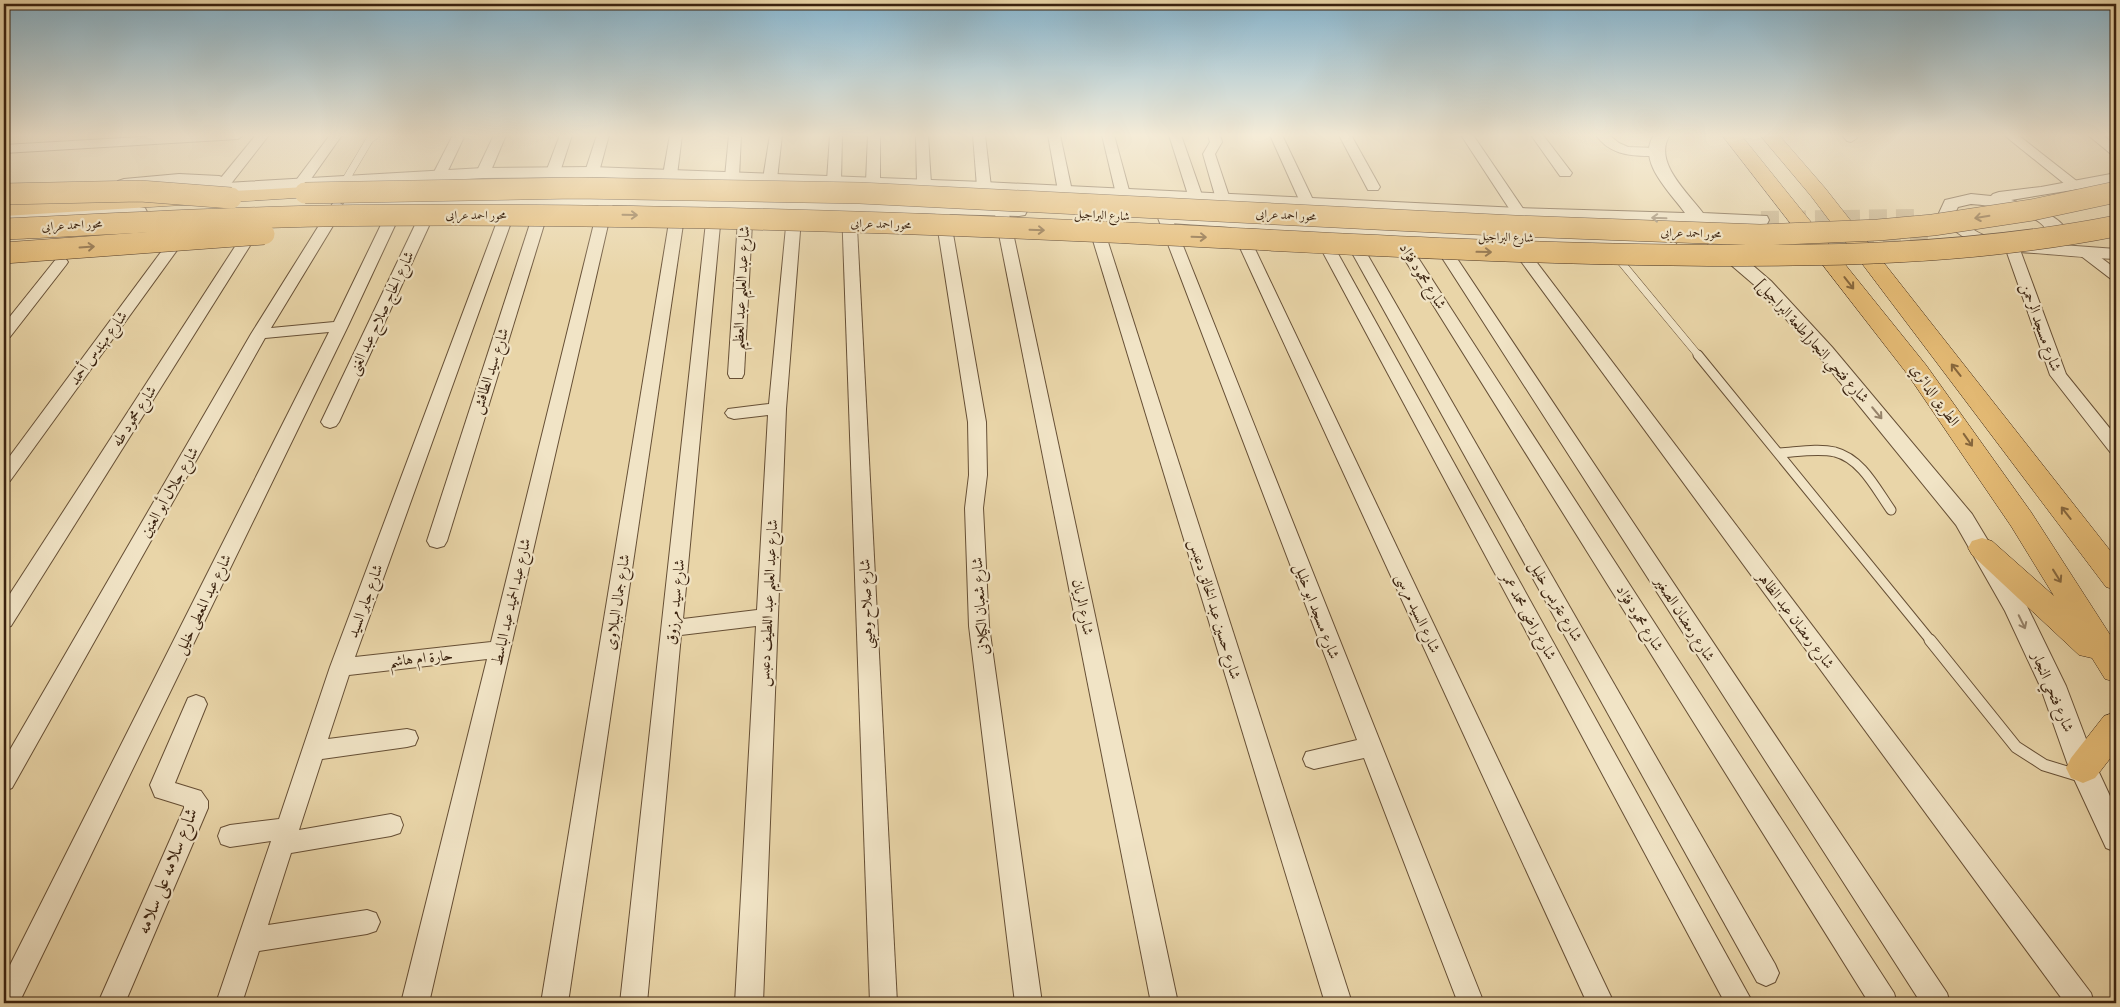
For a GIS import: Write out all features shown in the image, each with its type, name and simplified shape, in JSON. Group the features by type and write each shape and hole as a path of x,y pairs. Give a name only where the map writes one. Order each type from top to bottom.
{"highway":[{"name":"الطريق الدائري","path":"1768,182 1917,370 2021,519 2116,670"},
{"name":"الطريق الدائري","path":"1809,182 2115,575"},
{"name":"محور احمد عرابى","path":"4,210 236,194 576,188 766,191 1040,202 1515,226 1760,235 1915,227 2032,210 2116,192"},
{"path":"4,194 140,191 236,194"},
{"name":"محور احمد عرابى","path":"4,229 234,217 379,215 699,216 1271,240 1467,251 1776,257 1892,254 1967,249 2070,236 2116,226"},
{"path":"4,253 296,231 347,224 379,215"},
{"path":"1982,548 2116,670"},
{"path":"2085,773 2116,726"}],"street":[{"path":"4,189 82,187 143,182"},
{"path":"190,182 236,194"},
{"path":"236,194 241,182"},
{"name":"شارع البراجيل","path":"236,194 301,183 323,182"},
{"name":"شارع جابر السيد","path":"229,1003 341,667 511,202 521,182"},
{"name":"شارع سيد مرزوق","path":"633,1003 716,201 725,182"},
{"name":"شارع البراجيل","path":"872,182 1308,204 1700,220 1760,220"},
{"path":"984,182 984,187"},
{"path":"1064,182 1066,191"},
{"path":"1119,182 1122,194"},
{"path":"1191,182 1196,198"},
{"path":"1218,182 1223,199"},
{"path":"1298,182 1308,204"},
{"path":"1370,182 1373,187"},
{"path":"1498,182 1519,213"},
{"name":"شارع فتحي النجار[طلعة البراجيل]","path":"1671,182 1716,243 1765,285 1826,351 1953,506 1982,548"},
{"path":"2071,182 2076,186"},
{"path":"1982,240 1962,229 1950,218 1948,208 1951,204 1961,200 2041,192 2096,182"},
{"path":"4,200 236,194"},
{"path":"4,216 236,194"},
{"name":"شارع البراجيل","path":"236,194 315,207 544,200 680,200 849,204 1092,214 1395,233 1776,244"},
{"path":"1978,199 2003,202 2029,210 2048,222 2057,237"},
{"name":"شارع سيد الطافش","path":"437,541 544,200"},
{"name":"شارع عبد الحميد عبد الباسط","path":"415,1003 606,200"},
{"name":"شارع جمال الببلاوى","path":"554,1003 680,200"},
{"name":"شارع عبد العليم عبد العظيم","path":"736,374 746,202"},
{"name":"شارع عبد العليم عبد اللطيف دعبس","path":"749,1003 776,408 795,203"},
{"name":"شارع عبد المعطى خليل","path":"5,1003 340,326 398,204"},
{"name":"شارع الحاج صلاح عبد الغنى","path":"330,422 432,204"},
{"name":"شارع صلاح وهيبى","path":"849,204 884,1003"},
{"name":"شارع جلال أبو العنين","path":"4,781 259,334 338,206"},
{"path":"4,235 315,207"},
{"name":"شارع شعبان الكيلانى","path":"941,208 977,422 978,475 974,508 979,626 1029,1003"},
{"name":"شارع الريان","path":"1001,211 1165,1003"},
{"name":"شارع محمود طه","path":"4,620 264,212"},
{"name":"شارع حسين عبد الخالق دعبس","path":"1092,214 1339,1003"},
{"name":"شارع مهندس أحمد","path":"4,478 193,218"},
{"name":"شارع مسجد ابو خليل","path":"1165,218 1471,1003"},
{"path":"1927,218 1950,218"},
{"name":"شارع السيد مرسى","path":"1236,223 1601,1003"},
{"name":"شارع راضى محمد عمر","path":"1317,228 1740,1003"},
{"name":"شارع عتريس خليل","path":"1346,230 1766,973"},
{"path":"2035,249 2045,247 2057,237 2116,231"},
{"name":"شارع محمود فؤاد","path":"1395,233 1884,1003"},
{"name":"شارع رمضان الصغير","path":"1434,234 1937,1003"},
{"name":"شارع رمضان عبد الظاهر","path":"1510,237 2081,1003"},
{"path":"2057,237 2116,243"},
{"path":"1952,240 1982,240 2012,247 2116,254"},
{"name":"شارع مسجد الرحمن","path":"2012,247 2058,375 2116,448"},
{"path":"2086,253 2116,276"},
{"path":"4,334 61,262"},
{"path":"259,334 340,326"},
{"path":"734,413 776,408"},
{"name":"شارع فتحي النجار","path":"1982,548 2016,609 2053,686 2085,773 2116,839"},
{"path":"672,628 767,617"},
{"name":"حارة ام هاشم","path":"341,667 500,649"},
{"name":"شارع سلامه على سلامه","path":"111,1003 196,808 196,801 193,798 167,792 163,790 162,785 196,704"},
{"path":"313,751 407,738"},
{"path":"1314,759 1370,747"},
{"path":"230,836 285,836 391,825"},
{"path":"250,940 367,922"}],"lane":[{"path":"1603,240 1780,452 2016,747 2044,765 2085,773"},
{"path":"1780,452 1832,452 1844,455 1856,463 1891,510"}],"tunnel":[{"path":"1761,220 1914,218"},
{"path":"1802,243 1928,241"}]}
